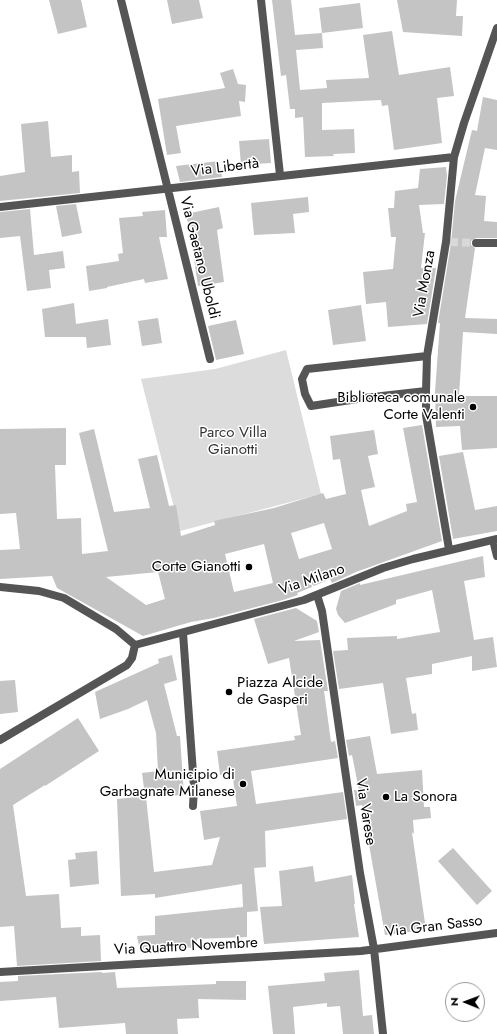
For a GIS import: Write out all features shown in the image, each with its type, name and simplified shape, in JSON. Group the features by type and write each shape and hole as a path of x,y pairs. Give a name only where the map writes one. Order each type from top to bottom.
{"street":[{"name":"Via Gaetano Uboldi","path":"121,0 210,359"},
{"path":"261,0 280,175"},
{"name":"Via Monza","path":"449,549 426,415 427,356 448,242 454,157 464,123 497,28"},
{"name":"Via Libertà","path":"0,207 454,157"},
{"path":"476,243 497,243"},
{"path":"426,391 311,406 305,394 302,379 307,369 427,356"},
{"path":"495,540 497,556"},
{"name":"Via Milano","path":"135,646 317,596 383,568 449,549 495,540"},
{"path":"0,587 39,591 64,598 116,629 135,646 132,658 127,665 0,740"},
{"name":"Via Varese","path":"317,596 322,611 360,873 374,949 383,1034"},
{"path":"183,633 194,787 193,806"},
{"name":"Via Gran Sasso","path":"374,949 497,933"},
{"name":"Via Quattro Novembre","path":"0,972 353,952 374,949"}],"green space":[{"name":"Parco Villa Gianotti","path":"286,350 321,494 180,531 141,379 215,369"}],"building":[{"path":"49,0 81,0 87,27 58,34"},
{"path":"167,0 199,0 203,18 172,24"},
{"path":"272,0 291,0 295,35 322,33 323,48 296,50 300,90 327,88 326,80 369,78 363,35 392,31 399,75 450,67 454,96 437,98 442,143 394,150 388,105 382,106 381,100 322,103 322,130 354,129 355,153 333,154 334,156 305,157 303,117 295,118 295,109 290,109 286,75 281,76"},
{"path":"397,0 457,0 456,16 463,16 462,36 403,32"},
{"path":"360,3 363,28 322,33 319,8"},
{"path":"233,69 238,84 246,85 245,102 239,101 241,116 176,126 181,153 167,155 158,99 225,88 220,73"},
{"path":"483,97 497,100 497,150 485,148 475,195 486,196 484,221 497,222 497,238 476,238 471,241 471,245 475,248 465,318 497,319 497,334 463,332 459,396 497,396 497,448 462,450 460,426 436,427 435,392 440,323 438,323 451,243 455,201 472,130 477,131"},
{"path":"48,121 51,157 72,155 72,172 79,171 80,193 0,201 0,176 25,172 21,124"},
{"path":"269,139 271,163 241,165 239,141"},
{"path":"219,161 222,177 180,182 176,166"},
{"path":"446,167 447,176 444,204 419,205 423,233 425,233 421,268 436,268 427,324 388,327 386,302 366,304 363,272 393,269 396,237 391,237 388,208 394,208 395,191 418,188 420,169"},
{"path":"308,197 309,212 293,214 295,233 254,235 251,203"},
{"path":"76,204 82,233 62,237 56,206"},
{"path":"219,207 223,228 217,230 224,282 198,286 194,251 186,214"},
{"path":"30,209 34,255 63,251 65,268 49,270 51,288 27,291 20,236 0,238 0,212"},
{"path":"165,210 167,237 159,237 168,279 145,283 144,279 89,291 86,266 119,261 118,254 123,253 119,218 143,216 142,212"},
{"path":"74,303 76,324 108,319 111,345 87,348 86,337 45,337 42,309"},
{"path":"361,305 366,341 333,345 328,310"},
{"path":"158,318 162,343 142,346 138,321"},
{"path":"236,320 244,354 216,360 208,326"},
{"path":"422,425 442,541 356,572 332,583 330,579 314,586 311,583 312,587 297,593 298,595 283,600 214,618 191,622 143,636 57,588 52,576 0,579 0,550 20,549 16,513 0,514 0,429 66,428 66,465 55,465 57,519 81,518 82,554 108,551 79,433 94,429 114,512 150,508 138,459 157,455 169,506 176,505 181,536 215,525 214,521 274,508 323,493 326,499 346,494 340,459 333,460 330,436 374,430 378,454 368,456 375,487 361,490 369,526 407,511 406,504 417,502 403,428","holes":["324,523 332,549 299,559 291,533","264,544 273,583 234,592 225,554","158,572 165,599 146,605 106,577"]},
{"path":"463,452 475,510 497,506 497,531 453,539 439,456"},
{"path":"483,556 485,577 464,581 474,640 493,637 497,667 472,671 472,656 432,664 432,674 406,678 412,714 416,713 418,730 391,734 383,683 339,689 333,651 348,650 347,638 397,636 397,639 440,632 432,590 396,600 396,604 345,623 338,615 336,609 341,591 360,583 360,585"},
{"path":"296,608 317,621 319,632 294,641 320,640 328,691 324,691 331,742 335,741 338,758 251,771 256,804 343,792 347,819 265,831 266,867 254,868 258,911 247,912 247,937 197,939 197,947 140,951 137,936 155,935 155,916 243,907 242,884 155,898 155,894 121,896 117,799 145,796 142,773 158,771 156,733 147,700 128,709 100,719 95,692 159,663 158,659 172,655 177,680 164,684 177,736 180,736 184,795 146,797 154,872 212,865 220,837 204,840 200,811 237,806 232,773 220,775 217,751 295,740 294,736 301,735 289,658 268,664 254,619"},
{"path":"15,680 18,712 0,714 0,681"},
{"path":"78,718 99,751 13,805 26,896 59,894 61,928 81,927 81,936 100,935 101,961 17,966 14,926 0,927 0,769"},
{"path":"370,736 377,774 422,770 424,807 430,807 431,818 413,820 414,834 412,832 426,930 385,935 362,805 356,806 354,790 359,790 352,755 349,756 346,740"},
{"path":"453,848 492,891 477,905 438,861"},
{"path":"97,851 99,884 70,887 68,860 76,859 75,853"},
{"path":"313,866 315,882 352,875 354,904 359,937 264,944 260,907 282,906 279,871"},
{"path":"359,970 363,1016 372,1015 374,1034 343,1034 340,1006 327,1007 327,1003 293,1007 295,1034 273,1034 268,986 325,981 324,973"},
{"path":"115,972 117,988 216,984 216,981 246,981 246,1000 198,999 199,1018 177,1019 178,1034 126,1034 125,1023 59,1028 56,997 0,1001 0,982 18,981 18,976"}],"tunnel":[{"path":"450,242 476,243"}],"place":[{"name":"Biblioteca comunale Corte Valenti","path":"473,407"},
{"name":"Corte Gianotti","path":"249,567"},
{"name":"Piazza Alcide de Gasperi","path":"229,692"},
{"name":"Municipio di Garbagnate Milanese","path":"243,784"},
{"name":"La Sonora","path":"386,797"}]}
